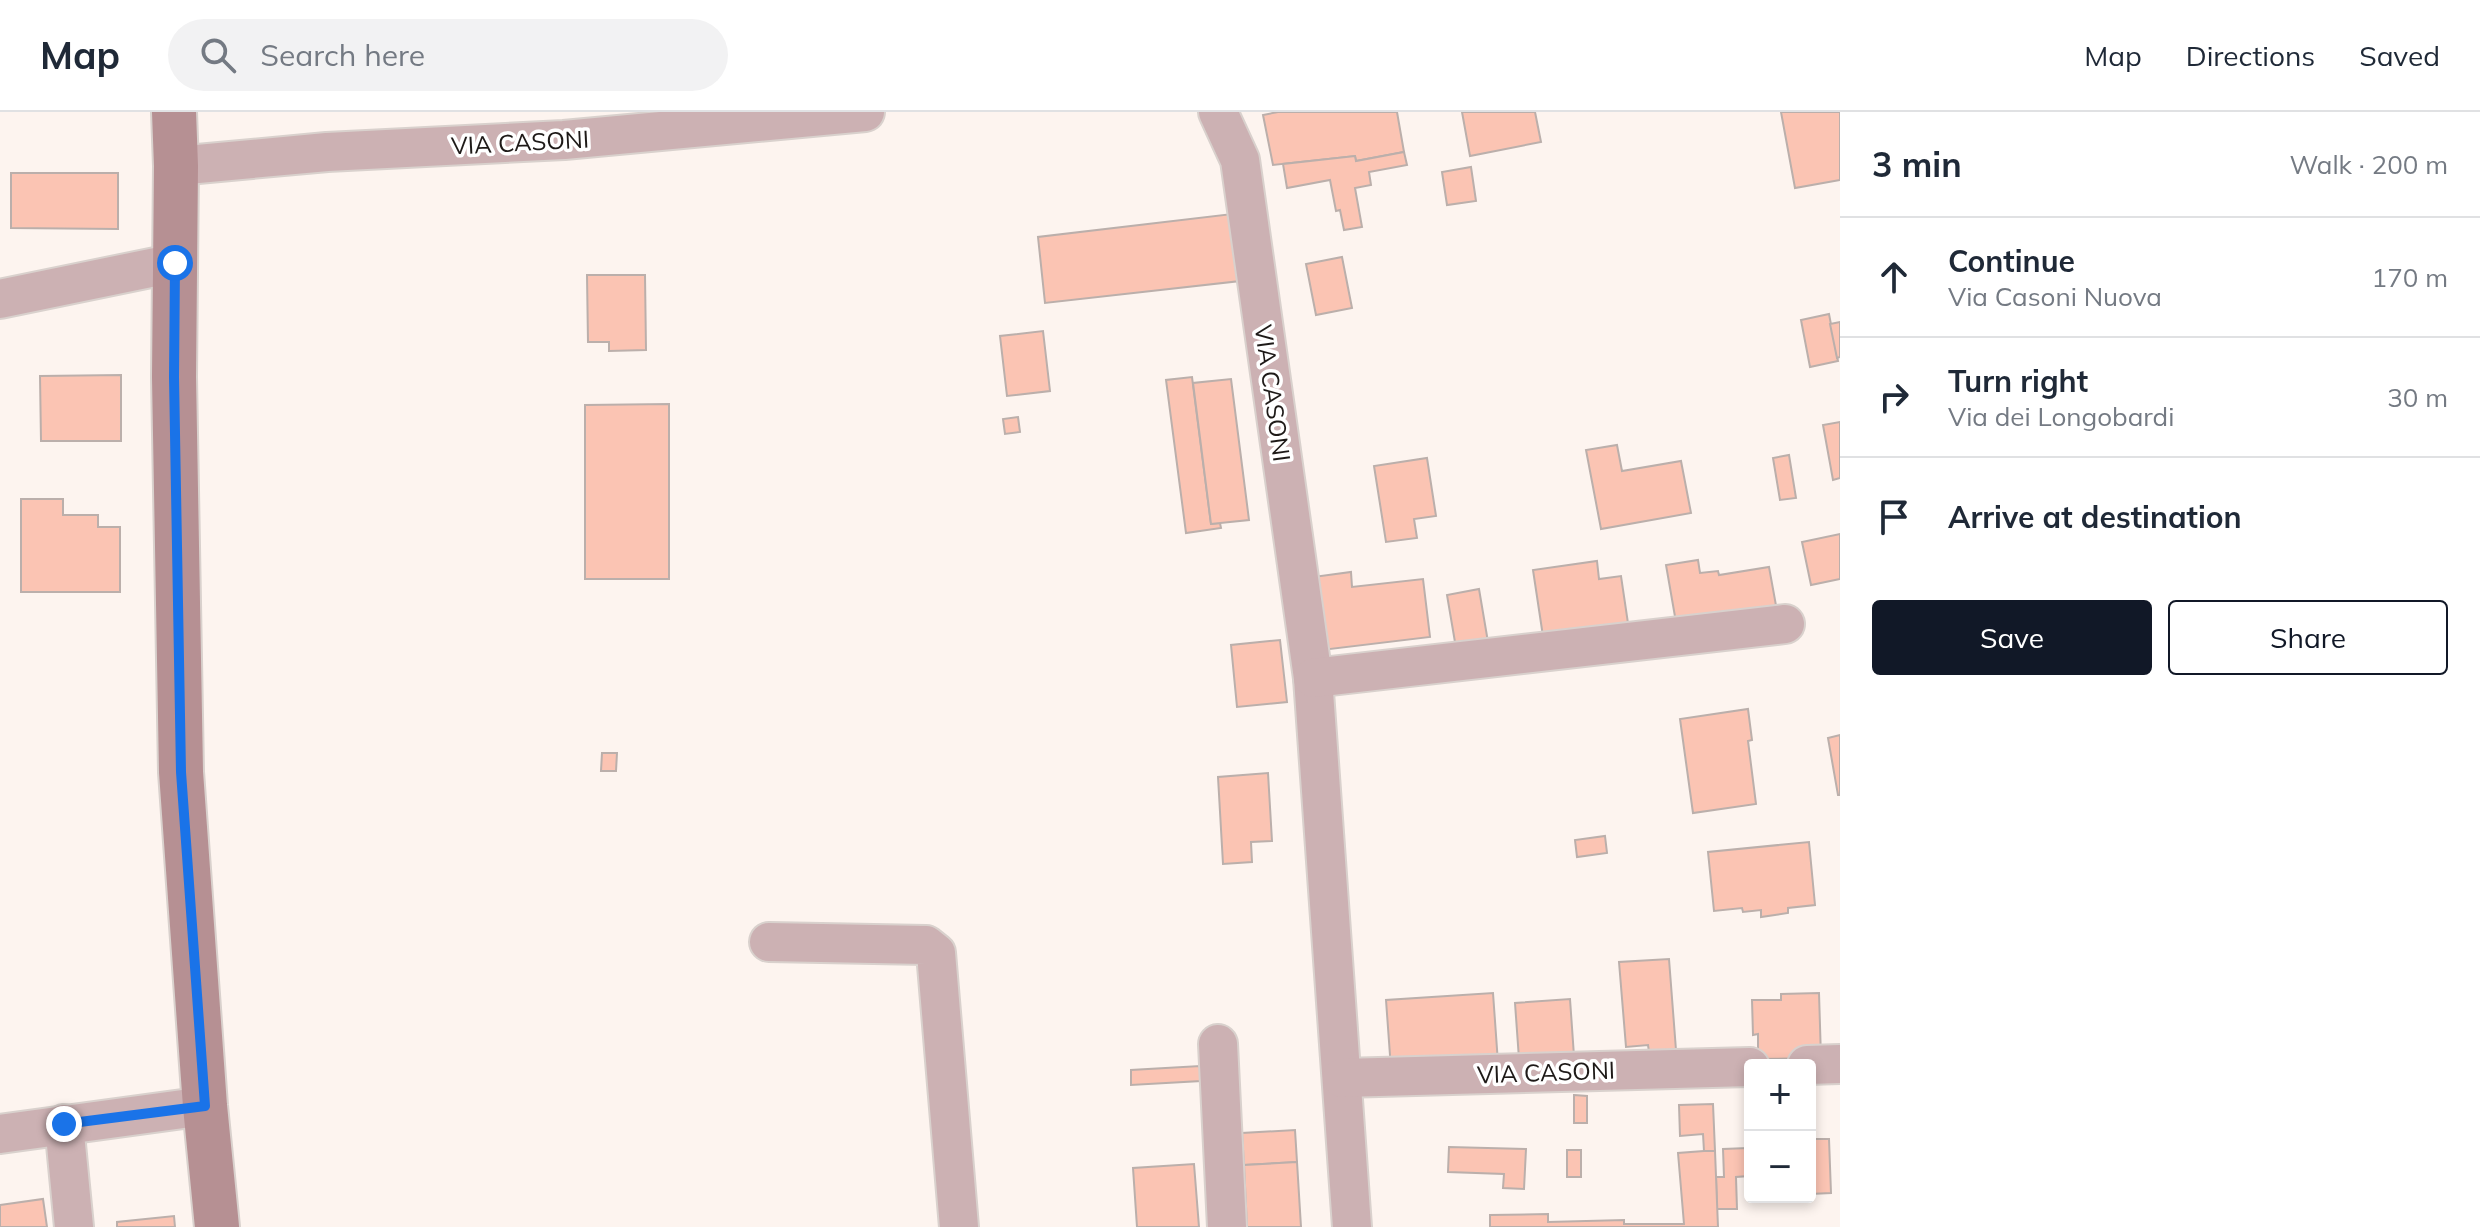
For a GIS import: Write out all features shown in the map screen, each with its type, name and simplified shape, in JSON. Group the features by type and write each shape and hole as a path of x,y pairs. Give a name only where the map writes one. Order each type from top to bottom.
{"main road":[{"path":"174,112 174,377 181,772 205,1106 217,1227"}],"street":[{"name":"VIA CASONI","path":"176,166 327,152 564,140 865,112"},
{"name":"VIA CASONI","path":"1218,112 1240,160 1313,678 1352,1227"},
{"path":"0,299 175,263"},
{"path":"1313,678 1785,624"},
{"path":"769,942 926,945 936,953 959,1227"},
{"path":"1218,1044 1227,1227"},
{"path":"1816,1065 1840,1064"},
{"name":"VIA CASONI","path":"1342,1078 1744,1067"},
{"path":"0,1134 205,1106"},
{"path":"64,1124 74,1227"}],"building":[{"path":"1278,112 1397,112 1404,152 1356,161 1355,156 1273,165 1263,115"},
{"path":"1462,112 1535,112 1541,142 1470,156"},
{"path":"1781,112 1840,112 1840,180 1795,188"},
{"path":"1404,152 1407,165 1369,172 1371,185 1355,188 1362,227 1344,230 1340,210 1336,211 1330,180 1287,188 1283,164 1355,156 1356,161"},
{"path":"1471,167 1476,201 1447,205 1442,172"},
{"path":"11,173 118,173 118,229 11,228"},
{"path":"1232,214 1240,281 1045,303 1038,237"},
{"path":"1342,257 1352,308 1316,315 1306,264"},
{"path":"587,275 645,275 646,350 609,351 609,342 588,342"},
{"path":"1829,314 1838,361 1810,367 1801,320"},
{"path":"1840,322 1840,357 1837,358 1830,324"},
{"path":"1043,331 1050,391 1007,396 1000,336"},
{"path":"121,375 121,441 41,441 40,376"},
{"path":"1192,377 1211,524 1220,523 1221,528 1186,533 1166,380"},
{"path":"1231,379 1249,520 1211,524 1193,383"},
{"path":"669,404 669,579 585,579 585,405"},
{"path":"1018,417 1020,432 1005,434 1003,419"},
{"path":"1840,422 1840,478 1833,480 1823,425"},
{"path":"1617,445 1622,471 1681,461 1691,513 1601,529 1586,450"},
{"path":"1789,455 1796,498 1780,500 1773,458"},
{"path":"1427,458 1436,516 1414,519 1417,538 1386,542 1374,466"},
{"path":"21,499 63,499 63,515 98,515 98,527 120,527 120,592 21,592"},
{"path":"1840,534 1840,579 1811,585 1802,542"},
{"path":"1698,560 1700,573 1718,571 1719,575 1769,567 1777,611 1677,628 1666,565"},
{"path":"1597,561 1599,579 1621,576 1629,630 1544,643 1533,570"},
{"path":"1351,572 1352,587 1423,579 1430,637 1322,650 1313,577"},
{"path":"1479,589 1488,642 1456,648 1447,595"},
{"path":"1280,640 1287,702 1237,707 1231,645"},
{"path":"1748,709 1752,740 1748,741 1756,804 1693,813 1680,719"},
{"path":"1840,735 1840,795 1838,795 1828,738"},
{"path":"602,753 617,753 616,771 601,771"},
{"path":"1268,773 1272,841 1251,842 1252,862 1223,864 1218,777"},
{"path":"1605,836 1607,853 1577,857 1575,840"},
{"path":"1809,842 1815,905 1788,908 1788,913 1761,917 1761,910 1743,912 1742,908 1714,911 1708,852"},
{"path":"1669,959 1676,1050 1649,1052 1648,1045 1626,1047 1619,962"},
{"path":"1493,993 1498,1063 1391,1069 1386,1000"},
{"path":"1819,993 1821,1058 1758,1059 1758,1034 1753,1035 1752,1000 1781,1000 1781,994"},
{"path":"1570,999 1574,1056 1519,1059 1515,1003"},
{"path":"1200,1066 1201,1081 1131,1085 1131,1070"},
{"path":"1574,1095 1587,1096 1587,1123 1574,1123"},
{"path":"1713,1104 1715,1151 1704,1151 1703,1134 1680,1136 1679,1105"},
{"path":"1295,1130 1297,1162 1244,1165 1242,1133"},
{"path":"1816,1139 1829,1139 1831,1193 1816,1194"},
{"path":"1449,1147 1526,1149 1524,1189 1503,1188 1504,1174 1448,1172"},
{"path":"1744,1148 1744,1176 1736,1177 1737,1209 1717,1209 1716,1177 1724,1177 1723,1149"},
{"path":"1567,1150 1581,1150 1581,1177 1567,1177"},
{"path":"1715,1151 1718,1227 1490,1227 1490,1215 1548,1214 1548,1222 1624,1220 1624,1224 1684,1224 1678,1153"},
{"path":"1297,1162 1301,1227 1247,1227 1244,1165"},
{"path":"1194,1164 1199,1227 1137,1227 1133,1168"},
{"path":"43,1199 47,1227 0,1227 0,1205"},
{"path":"174,1216 175,1227 117,1227 117,1222"}],"route":[{"path":"64,1124 205,1106 181,772 175,263"}]}
